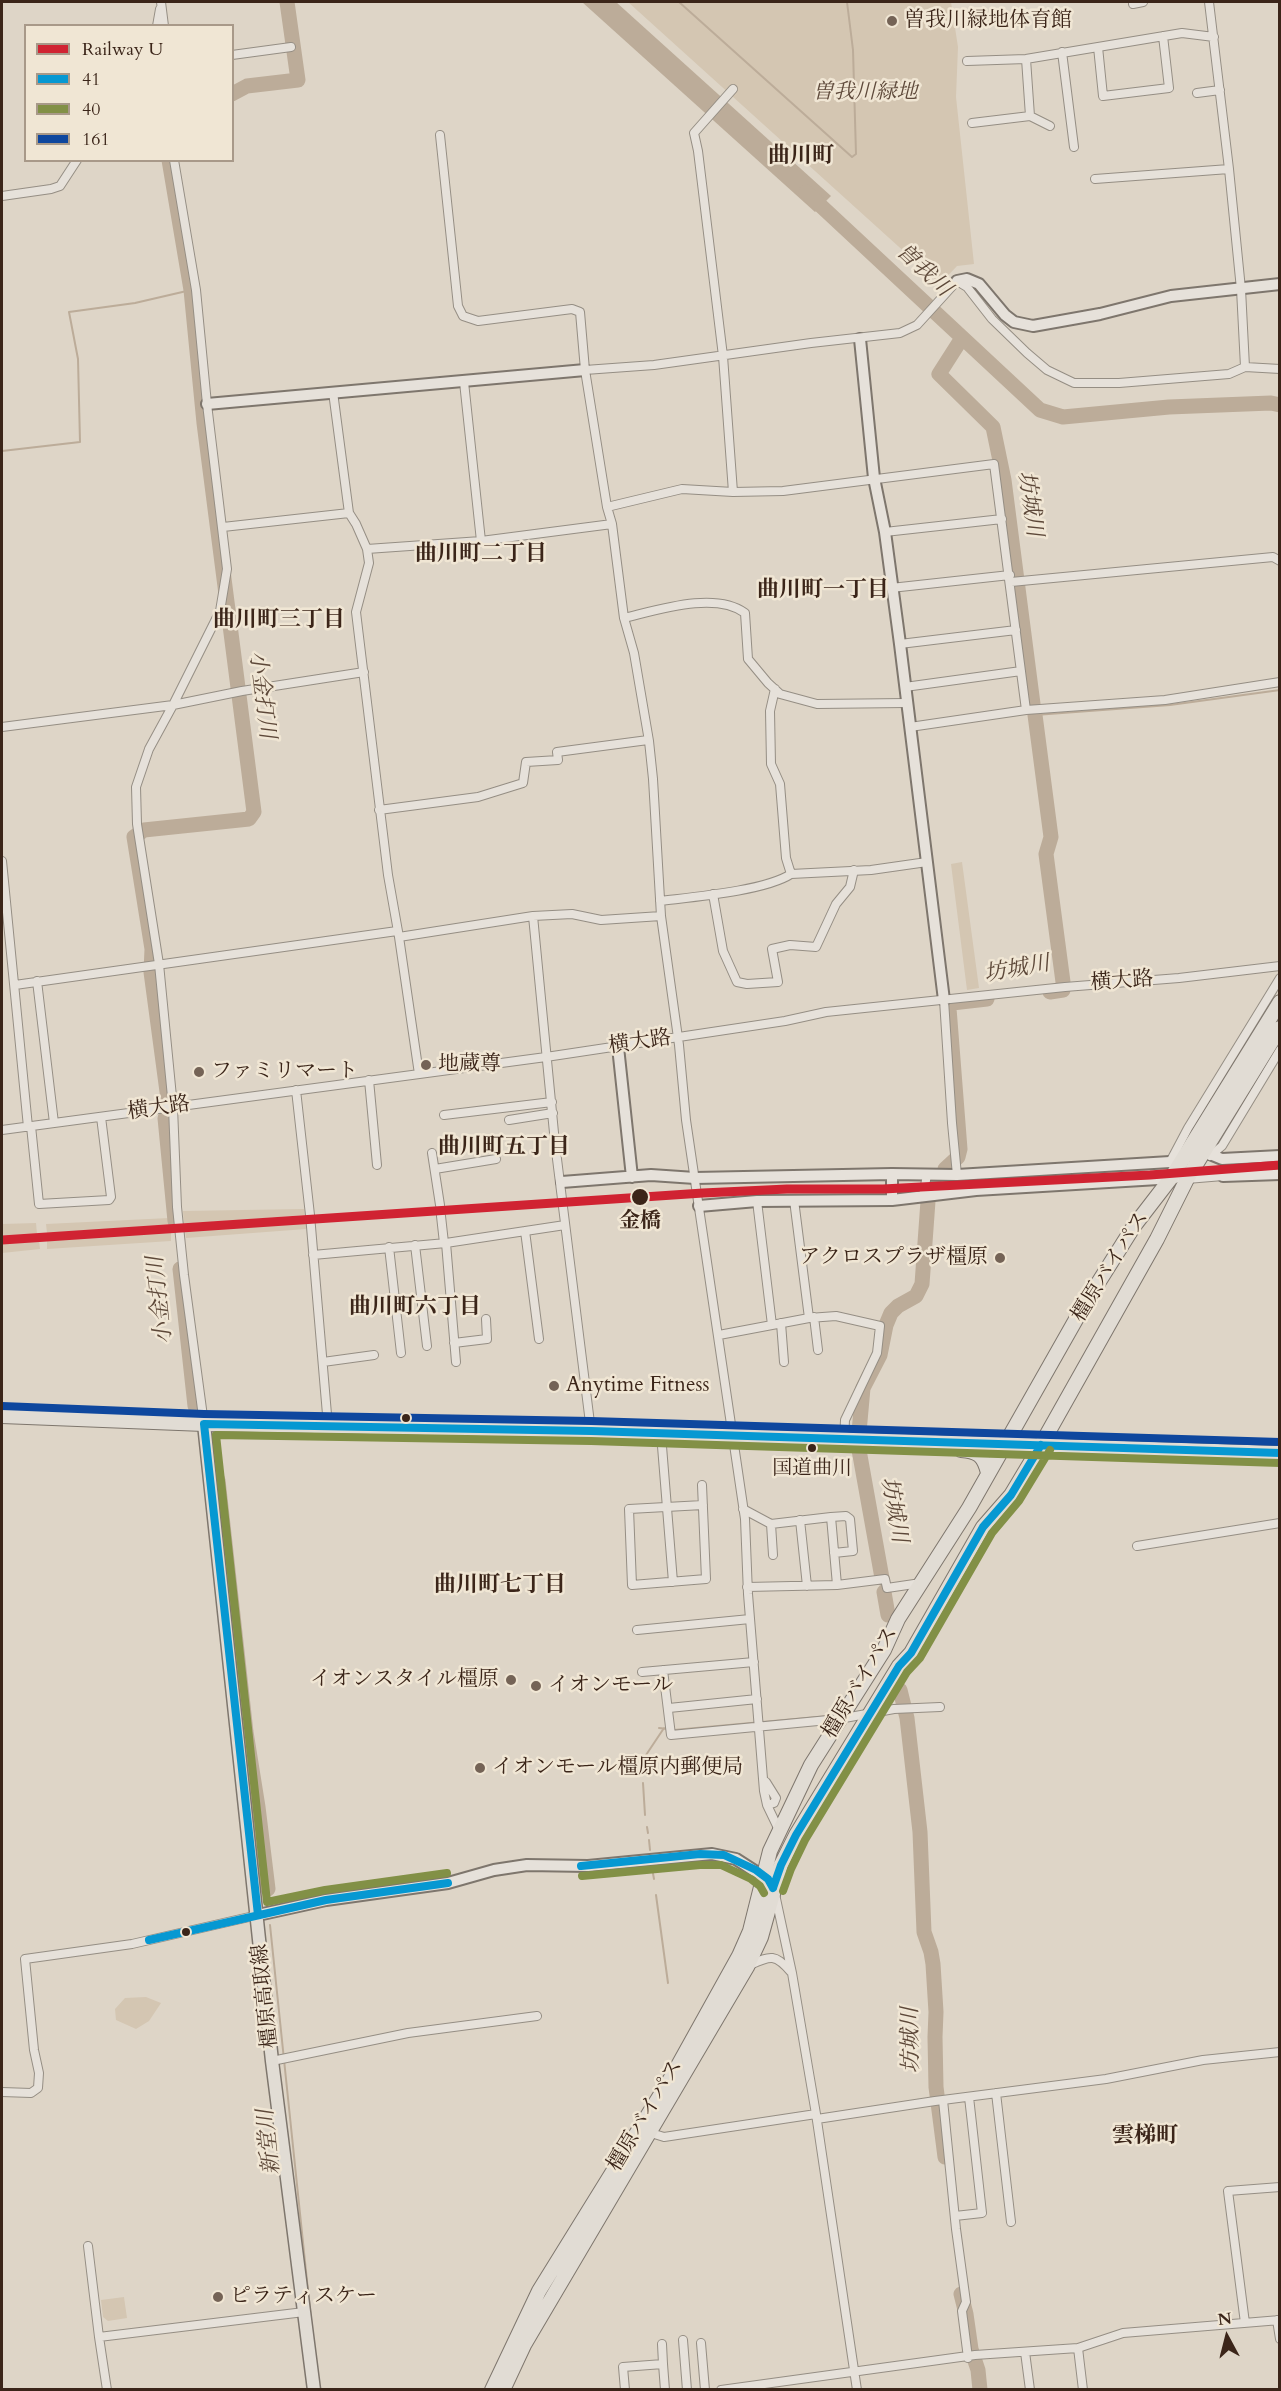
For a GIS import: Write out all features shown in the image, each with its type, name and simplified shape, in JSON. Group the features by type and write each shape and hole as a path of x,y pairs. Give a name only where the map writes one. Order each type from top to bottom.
{"highway":[{"name":"橿原バイパス","path":"492,2390 539,2291 674,2073 739,1956 750,1931 770,1851 812,1765 884,1650 898,1619 969,1508 1117,1253 1134,1226 1171,1178 1174,1164 1280,1002"},
{"name":"橿原バイパス","path":"503,2390 524,2345 747,1967 761,1937 781,1865 796,1835 899,1666 911,1653 983,1527 1011,1495 1158,1239 1187,1179 1207,1154 1280,1028"},
{"path":"2,1416 204,1424 591,1431 1280,1453"},
{"path":"939,1443 954,1450 980,1454 985,1461 988,1473"},
{"path":"935,1560 957,1571"}],"main road":[{"name":"橿原高取線","path":"204,1424 258,1915 279,2060 314,2390"}],"street":[{"path":"1133,4 1143,2"},
{"path":"1209,2 1241,289 1245,367"},
{"path":"157,24 161,3"},
{"path":"161,3 164,24"},
{"path":"967,61 1026,59 1182,33 1214,37"},
{"path":"1098,47 1103,96 1169,88 1163,36"},
{"path":"234,55 291,47"},
{"path":"1062,52 1074,147"},
{"path":"1026,59 1030,116"},
{"path":"734,89 694,133 723,356 734,492"},
{"path":"1197,93 1220,90"},
{"path":"972,123 1030,116 1050,126"},
{"path":"440,135 458,306 463,316 477,321 573,309 580,312 585,370 607,507 612,524 624,618 634,653 648,740 653,779 661,916 695,1178 744,1509 747,1587 767,1805 780,1833"},
{"path":"2,196 60,186 76,162"},
{"path":"174,162 196,290 227,569 220,611 149,749 136,787 137,824 159,964 173,1107 177,1207 204,1424"},
{"path":"1095,179 1229,169"},
{"path":"207,404 654,365 900,333 916,325 954,283 967,279 979,284 1005,315 1014,322 1033,326 1100,314 1171,296 1280,284"},
{"path":"954,283 967,287 992,319 1047,370 1074,383 1119,383 1229,374 1245,367 1280,369"},
{"path":"860,339 874,478 885,532 944,1000 957,1175"},
{"path":"464,382 481,541"},
{"path":"333,392 349,513 367,549 369,563 356,612 379,788 379,810 419,1074"},
{"path":"607,507 682,489 734,492 783,491 994,464 1014,580 1016,630 1026,710"},
{"path":"223,527 349,513"},
{"path":"885,532 1002,519"},
{"path":"367,549 481,541 612,524"},
{"path":"891,588 1062,579 1273,557 1280,561"},
{"path":"624,618 684,605 717,602 745,613 748,659 780,694 817,704 906,703"},
{"path":"900,644 1016,630"},
{"path":"905,687 1022,671"},
{"path":"2,727 173,705 364,672"},
{"path":"910,728 1026,710 1165,700 1280,682"},
{"path":"775,689 770,711 771,764 780,784 786,858 791,874"},
{"path":"379,810 478,797 523,783 526,762 553,761 558,760 557,753 648,740"},
{"path":"2,861 39,1204 109,1200 111,1197 101,1117"},
{"path":"660,901 712,894 783,879 791,874 872,870 927,862"},
{"path":"712,894 723,951 737,982 747,984 778,982 772,949 790,945 816,947 836,904 850,887 854,870"},
{"path":"15,985 159,964 533,916 572,914 600,920 661,916"},
{"path":"533,916 546,1057 591,1431"},
{"name":"横大路","path":"2,1130 618,1047 785,1021 826,1012 1280,966"},
{"path":"561,1182 665,1175 695,1178 957,1175 1174,1164 1188,1128 1280,978"},
{"path":"37,981 54,1123"},
{"path":"618,1047 632,1177"},
{"path":"1207,1154 1222,1146 1280,1050"},
{"path":"369,1080 377,1165"},
{"path":"296,1090 314,1255 328,1426"},
{"path":"444,1115 552,1102"},
{"path":"509,1120 553,1113"},
{"path":"432,1153 440,1205"},
{"path":"1207,1154 1222,1159 1280,1155"},
{"path":"435,1169 496,1159"},
{"path":"892,1174 892,1200"},
{"path":"699,1206 757,1201 892,1200 976,1190 1280,1174"},
{"path":"923,1197 927,1175"},
{"path":"794,1200 811,1318 818,1350"},
{"path":"757,1201 784,1362"},
{"path":"441,1216 456,1362"},
{"path":"314,1255 445,1243 565,1225"},
{"path":"525,1231 539,1339"},
{"path":"415,1245 427,1346"},
{"path":"389,1247 401,1353"},
{"path":"719,1335 811,1318 836,1316 880,1326 877,1353 845,1420 844,1440"},
{"path":"454,1343 487,1339 486,1320"},
{"path":"323,1362 374,1355"},
{"path":"661,1434 673,1582"},
{"path":"702,1485 703,1505 706,1579 632,1585 628,1509 703,1505"},
{"path":"744,1509 771,1524 846,1516 850,1519 853,1551 834,1553"},
{"path":"831,1517 837,1585"},
{"path":"800,1520 807,1586"},
{"path":"1137,1546 1280,1523"},
{"path":"771,1524 773,1555"},
{"path":"747,1587 837,1585 885,1579 887,1588 921,1583"},
{"path":"637,1630 750,1619"},
{"path":"642,1672 754,1662"},
{"path":"663,1670 671,1731 839,1719 872,1712 940,1707"},
{"path":"669,1708 757,1700"},
{"path":"2,2092 31,2093 38,2088 40,2081 34,2050 25,1959 132,1944 335,1898 448,1883 494,1870 527,1865 588,1866 712,1854 736,1859 763,1876 773,1888 792,1973 817,2117 857,2390"},
{"path":"747,1967 766,1957 775,1958 783,1962 792,1973"},
{"path":"279,2060 408,2033 537,2016"},
{"path":"651,2133 664,2137 1106,2079 1203,2060 1280,2052"},
{"path":"996,2094 1011,2222"},
{"path":"955,2216 982,2212 969,2097"},
{"path":"939,2101 971,2357"},
{"path":"1245,2323 1228,2191 1280,2187"},
{"path":"88,2246 107,2390"},
{"path":"99,2337 304,2312"},
{"path":"721,2390 971,2357 1078,2349 1123,2333 1278,2320 1280,2339"},
{"path":"683,2340 687,2390"},
{"path":"701,2343 705,2390"},
{"path":"662,2344 665,2390"},
{"path":"1078,2349 1083,2390"},
{"path":"1025,2352 1030,2390"},
{"path":"625,2390 623,2367 663,2364"}],"green space":[{"name":"曽我川緑地","path":"628,2 951,2 958,47 956,97 974,264 957,266 940,284"},
{"path":"962,862 979,988 967,990 951,864"},
{"path":"304,1209 305,1215 184,1224 183,1211"},
{"path":"169,1218 169,1225 47,1233 46,1224"},
{"path":"306,1222 306,1229 186,1238 185,1231"},
{"path":"36,1223 37,1234 2,1236 2,1224"},
{"path":"171,1232 171,1241 47,1249 47,1241"},
{"path":"39,1241 40,1249 2,1253 2,1243"},
{"path":"146,1997 161,2003 149,2021 136,2029 116,2020 115,2009 125,1998"},
{"path":"124,2297 127,2318 108,2321 103,2317 101,2300"}],"shaded area":[{"path":"582,2 616,2 831,196 815,212"}],"waterway":[{"name":"小金打川","path":"234,93 247,86 298,80 287,2"},
{"path":"679,2 852,157 856,154 853,50 847,2"},
{"name":"小金打川","path":"168,1099 151,972 152,949 134,837 144,830 249,819 254,812 204,423 191,290 169,162"},
{"name":"曽我川","path":"806,192 1040,410 1063,417 1169,407 1271,403 1280,405"},
{"path":"2,451 80,442 78,359 69,312 135,303 191,290"},
{"name":"坊城川","path":"962,338 939,374 993,427 1004,480 1033,704"},
{"path":"1035,715 1170,705 1280,690"},
{"name":"坊城川","path":"1035,715 1051,837 1046,854 1063,982 1063,990 1050,992"},
{"name":"坊城川","path":"945,1169 958,1157 960,1149 949,1008 952,1003 987,999"},
{"name":"小金打川","path":"165,1118 175,1221"},
{"name":"坊城川","path":"930,1190 934,1181"},
{"name":"坊城川","path":"859,1432 863,1388 880,1355 891,1313 898,1306 916,1296 922,1284 928,1201"},
{"name":"小金打川","path":"180,1269 195,1406"},
{"name":"坊城川","path":"859,1450 882,1578"},
{"name":"新堂川","path":"218,1480 246,1732 268,1889"},
{"name":"坊城川","path":"884,1592 888,1615"},
{"name":"坊城川","path":"900,1690 907,1718 920,1832 924,1932 933,1964 936,2012 936,2087 945,2157"},
{"path":"674,1730 828,1716"},
{"path":"659,1728 668,1729"},
{"path":"646,1755 664,1728"},
{"path":"643,1783 645,1815"},
{"path":"647,1827 648,1833"},
{"path":"649,1840 650,1850"},
{"path":"652,1868 654,1879"},
{"path":"656,1895 668,1983"},
{"name":"新堂川","path":"270,1925 312,2329"},
{"name":"坊城川","path":"961,2294 971,2349 978,2370 980,2390"}],"rail line":[{"name":"U","path":"2,1240 703,1193 787,1189 883,1189 1150,1175 1280,1165"}],"transit line":[{"name":"161","path":"2,1406 204,1414 591,1421 1280,1442"},
{"name":"41","path":"258,1915 204,1424 591,1431 1280,1453"},
{"name":"40","path":"447,1873 325,1890 267,1902 216,1435 591,1441 1280,1463"},
{"name":"41","path":"773,1888 781,1865 796,1835 899,1666 911,1653 983,1527 1011,1495 1041,1445"},
{"name":"40","path":"783,1891 805,1840 907,1672 920,1658 992,1533 1019,1501 1050,1450"},
{"name":"41","path":"581,1866 700,1854 724,1855 756,1870 768,1879 773,1888"},
{"name":"40","path":"582,1876 721,1865 751,1879 760,1886 764,1893"},
{"name":"41","path":"149,1940 326,1900 448,1883"}],"place":[{"name":"曽我川緑地体育館","path":"892,21"},
{"name":"地蔵尊","path":"426,1065"},
{"name":"ファミリマート","path":"199,1072"},
{"name":"金橋","path":"640,1197"},
{"name":"アクロスプラザ橿原","path":"1000,1258"},
{"name":"Anytime Fitness","path":"554,1386"},
{"name":"国道曲川","path":"812,1448"},
{"name":"イオンスタイル橿原","path":"511,1680"},
{"name":"イオンモール","path":"536,1686"},
{"name":"イオンモール橿原内郵便局","path":"480,1768"},
{"name":"ピラティスケー","path":"218,2297"}],"district":[{"name":"曲川町","path":"801,157"},
{"name":"曲川町二丁目","path":"481,555"},
{"name":"曲川町一丁目","path":"823,591"},
{"name":"曲川町三丁目","path":"279,621"},
{"name":"曲川町五丁目","path":"504,1148"},
{"name":"曲川町六丁目","path":"415,1308"},
{"name":"曲川町七丁目","path":"500,1586"},
{"name":"雲梯町","path":"1145,2137"}]}
